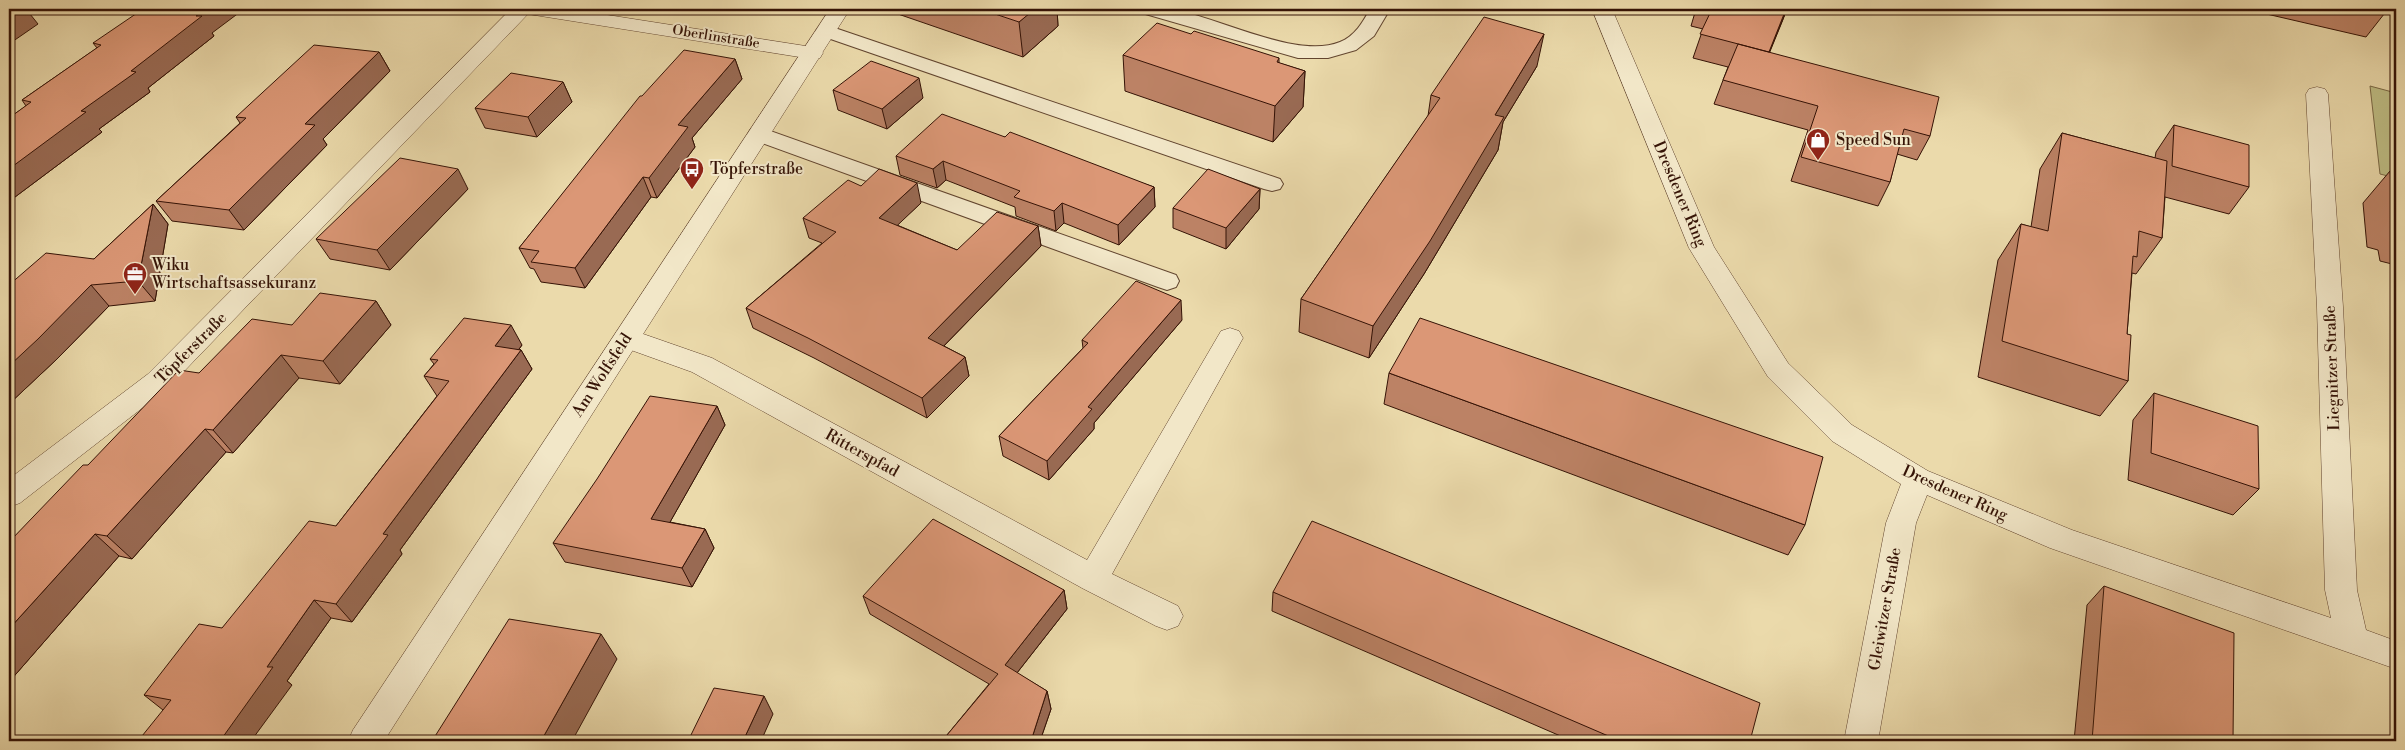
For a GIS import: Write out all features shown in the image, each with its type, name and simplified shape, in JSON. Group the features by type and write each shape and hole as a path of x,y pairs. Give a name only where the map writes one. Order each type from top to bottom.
{"street":[{"name":"Töpferstraße","path":"9,495 158,382 522,9"},
{"name":"Oberlinstraße","path":"531,9 812,52"},
{"name":"Am Wolfsfeld","path":"365,741 840,9"},
{"name":"Dresdener Ring","path":"1602,9 1702,248 1778,370 1842,433 1918,479 2061,539 2396,655"},
{"name":"Liegnitzer Straße","path":"2317,94 2330,307 2341,590 2352,640"},
{"name":"Ritterspfad","path":"626,338 702,365 1093,579 1167,616"},
{"path":"1093,579 1230,338"},
{"name":"Gleiwitzer Straße","path":"1861,741 1901,523 1918,479"}],"lane":[{"path":"1149,9 1298,52 1328,52 1349,46 1361,37 1367,32 1380,9"},
{"path":"826,31 1272,184"},
{"path":"759,134 1167,281"}],"shaded area":[{"path":"2370,86 2396,93 2396,178 2380,174"}],"building":[{"path":"9,9 17,9 9,14"},
{"path":"143,9 205,9 196,16 202,16 131,71 136,72 81,111 86,112 9,169 9,118 31,102 22,100 101,45 93,43"},
{"path":"980,9 1035,9 1019,22"},
{"path":"1712,9 1786,9 1769,52 1700,34"},
{"path":"1484,17 1544,34 1495,115 1504,117 1430,241 1373,326 1301,299 1440,98 1431,95"},
{"path":"1157,23 1191,34 1194,31 1279,58 1277,62 1305,71 1275,106 1123,55"},
{"path":"1738,44 1939,97 1930,136 1904,129 1890,182 1801,157 1818,106 1723,80"},
{"path":"314,45 379,52 305,124 315,125 229,210 156,201 246,118 236,117"},
{"path":"684,50 735,59 678,125 688,127 649,178 643,177 575,268 531,262 539,251 519,248 640,96"},
{"path":"871,61 919,78 882,109 833,90"},
{"path":"511,73 563,82 528,117 475,108"},
{"path":"942,114 1005,137 1010,132 1154,187 1118,225 1062,203 1054,211 1014,197 1020,191 943,161 933,169 896,156"},
{"path":"2174,125 2249,145 2249,187 2172,166"},
{"path":"2062,133 2167,161 2162,238 2139,231 2137,257 2133,256 2127,334 2131,335 2128,381 2002,341 2021,224 2048,231"},
{"path":"400,158 458,169 377,250 316,239"},
{"path":"879,169 917,183 879,218 957,250 997,212 1038,226 928,338 965,357 922,398 808,338 746,308 836,232 803,218 848,180 861,186"},
{"path":"1208,169 1260,189 1226,228 1173,208"},
{"path":"2390,171 2396,172 2396,216 2395,215"},
{"path":"153,204 138,281 91,285 9,366 9,285 46,253 94,259"},
{"path":"1136,281 1181,300 1088,407 1092,409 1047,461 999,436 1088,343 1082,340"},
{"path":"320,293 376,301 323,361 281,355 213,430 205,429 107,536 95,534 9,629 9,542 83,465 88,465 179,370 199,373 252,319 292,325"},
{"path":"464,318 511,325 495,346 521,350 383,534 388,535 336,604 314,600 267,667 273,667 220,741 138,741 171,700 144,695 199,624 222,628 309,521 336,526 449,381 424,376 438,360 430,359"},
{"path":"1420,318 1823,457 1805,525 1389,373"},
{"path":"2154,393 2258,426 2259,489 2151,453"},
{"path":"650,396 717,406 651,519 705,529 682,568 553,543 597,479"},
{"path":"933,519 1064,590 1005,665 1047,691 1031,741 942,741 998,674 863,596"},
{"path":"1312,521 1760,703 1750,741 1620,741 1273,592"},
{"path":"2104,586 2234,633 2233,741 2092,741"},
{"path":"509,619 601,634 541,741 432,741"},
{"path":"714,688 764,696 743,741 688,741"}],"place":[{"name":"Speed Sun","path":"1818,161"},
{"name":"Töpferstraße","path":"692,190"},
{"name":"Wiku Wirtschaftsassekuranz","path":"135,295"}]}
